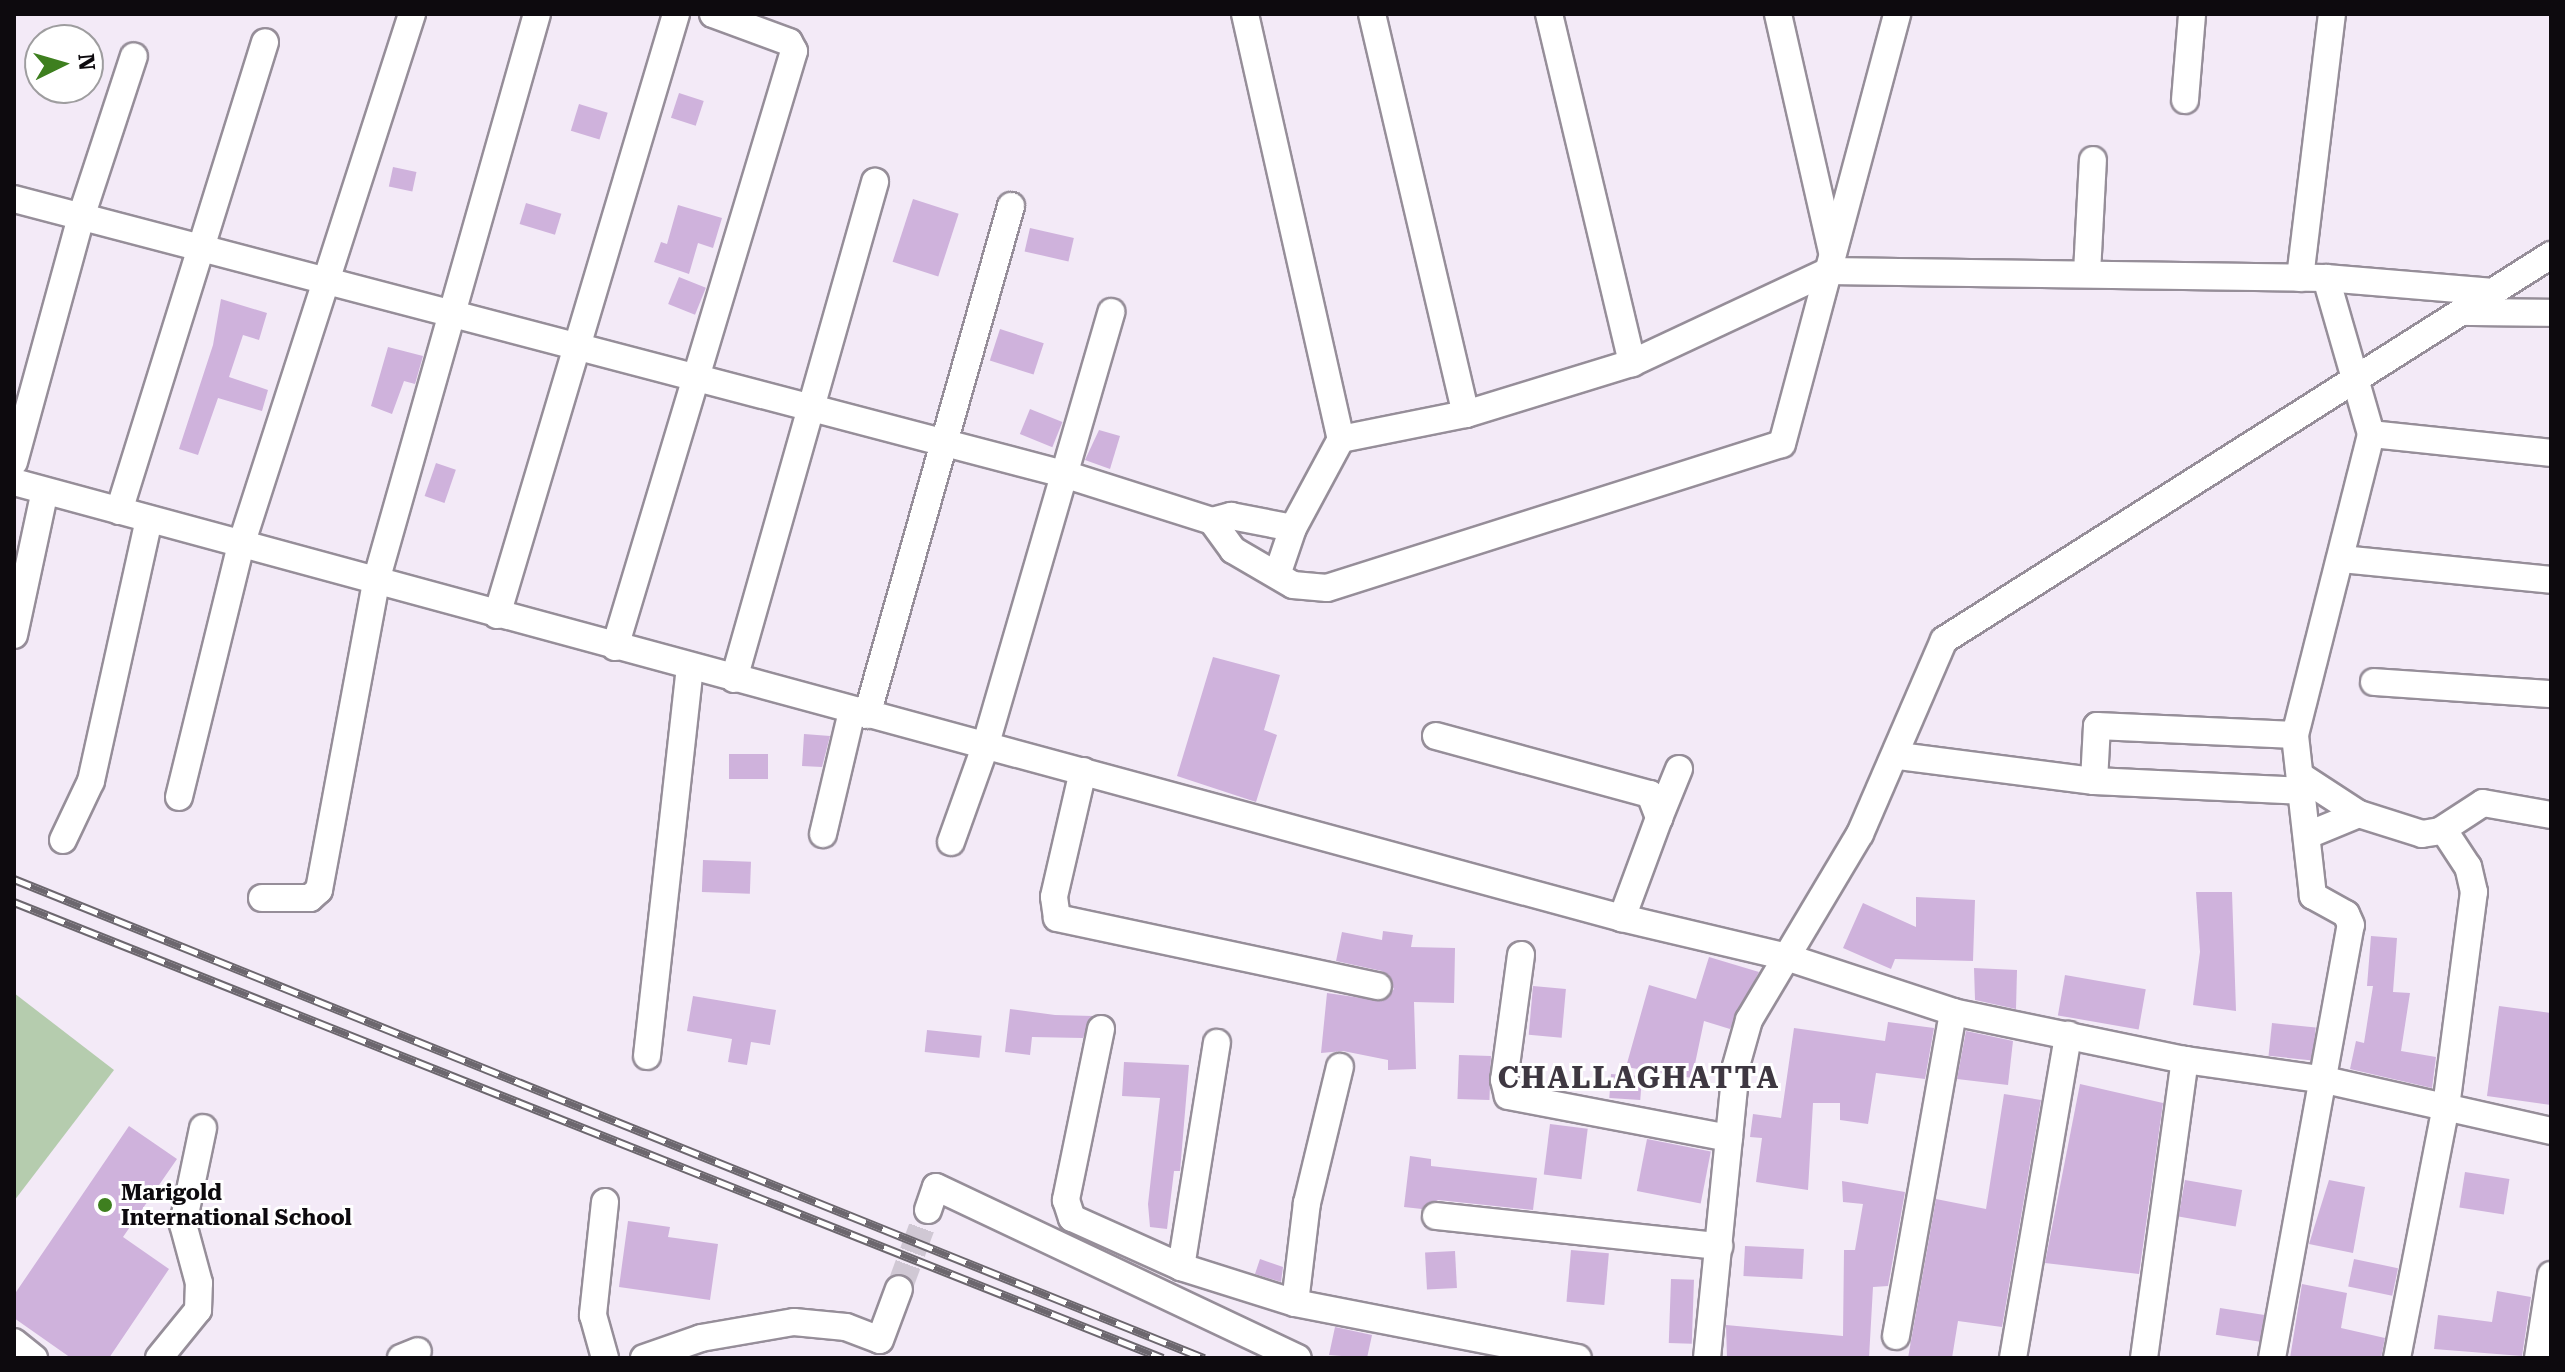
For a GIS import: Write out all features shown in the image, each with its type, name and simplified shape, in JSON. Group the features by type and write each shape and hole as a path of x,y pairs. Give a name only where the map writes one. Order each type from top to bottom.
{"street":[{"path":"179,797 241,545 323,280 412,14"},
{"path":"262,898 310,898 319,890 376,581 537,14"},
{"path":"497,615 676,14"},
{"path":"615,647 698,379 794,47 713,14"},
{"path":"1245,14 1341,439 1293,528 1278,572"},
{"path":"1372,14 1466,414"},
{"path":"1549,14 1632,363"},
{"path":"1778,14 1831,263"},
{"path":"1212,521 1233,550 1278,572 1293,585 1327,588 1782,444 1897,14"},
{"path":"2185,100 2192,14"},
{"path":"2272,1358 2351,925 2346,914 2313,896 2303,784 2295,735 2342,559 2371,434 2356,378 2313,278 2332,14"},
{"path":"119,511 265,42"},
{"path":"14,462 81,217 134,56"},
{"path":"2087,273 2093,160"},
{"path":"734,679 875,182"},
{"path":"14,199 1064,474 1212,521 1231,516 1293,528"},
{"path":"823,834 944,443 1011,206"},
{"path":"1707,1358 1741,1045 1783,956 1848,856 1899,756 1929,669 1957,627 2551,255"},
{"path":"1341,439 1466,414 1632,363 1831,263 2313,278 2493,292"},
{"path":"951,842 985,747 1111,312"},
{"path":"2462,312 2551,313"},
{"path":"2371,434 2551,453"},
{"path":"14,482 1622,918 1783,956 1953,1012 2185,1060 2325,1080 2551,1131"},
{"path":"14,635 45,491"},
{"path":"63,840 91,781 149,519"},
{"path":"2342,559 2551,580"},
{"path":"647,1056 690,667"},
{"path":"2374,682 2551,694"},
{"path":"2094,781 2097,726 2295,735"},
{"path":"1436,736 1643,789 1659,818"},
{"path":"1899,756 2094,781 2303,784 2359,814 2422,834 2443,829 2483,803 2551,815"},
{"path":"1622,918 1679,769"},
{"path":"1083,771 1054,897 1057,918 1378,986"},
{"path":"2308,835 2359,814"},
{"path":"2397,1358 2446,1107 2474,892 2468,867 2443,829"},
{"path":"1521,955 1504,1080 1508,1096 1729,1138"},
{"path":"1896,1336 1953,1012"},
{"path":"1101,1029 1066,1200 1072,1218 1181,1267 1295,1303 1578,1358"},
{"path":"2013,1358 2068,1035"},
{"path":"1181,1267 1217,1043"},
{"path":"2144,1358 2185,1060"},
{"path":"1295,1303 1307,1203 1340,1067"},
{"path":"159,1358 198,1310 199,1283 183,1224 203,1128"},
{"path":"928,1210 936,1187 1298,1358"},
{"path":"605,1202 593,1315 605,1358"},
{"path":"1436,1216 1719,1246"},
{"path":"2538,1358 2551,1275"},
{"path":"644,1358 701,1338 794,1322 846,1327 880,1340 899,1289"},
{"path":"14,1342 34,1358"}],"green space":[{"path":"14,993 114,1070 14,1201"}],"building":[{"path":"679,93 704,101 696,126 671,118"},
{"path":"579,104 608,113 600,140 571,131"},
{"path":"393,167 416,172 412,192 389,187"},
{"path":"913,199 959,214 938,277 893,262"},
{"path":"526,203 561,214 555,235 520,224"},
{"path":"678,205 722,218 713,248 698,243 689,274 654,262 661,242 667,244"},
{"path":"1030,228 1074,238 1068,262 1025,251"},
{"path":"679,277 706,288 695,315 668,304"},
{"path":"221,299 267,313 259,340 243,335 229,377 268,390 262,411 218,398 198,455 179,449 213,345"},
{"path":"1000,329 1044,343 1034,375 990,360"},
{"path":"388,347 423,356 415,384 404,381 392,414 371,406"},
{"path":"1030,409 1062,422 1052,447 1020,434"},
{"path":"1099,430 1120,436 1110,469 1085,460"},
{"path":"436,463 456,470 444,503 425,496"},
{"path":"1213,657 1280,675 1264,730 1277,735 1256,802 1177,776"},
{"path":"804,734 830,736 822,767 802,766"},
{"path":"729,754 768,754 768,779 729,779"},
{"path":"703,860 751,862 750,894 702,892"},
{"path":"2196,892 2232,892 2236,1011 2193,1005 2200,952"},
{"path":"1916,897 1975,900 1973,961 1895,959 1891,969 1843,948 1863,903 1916,927"},
{"path":"1383,931 1413,935 1411,947 1455,948 1454,1003 1414,1002 1416,1069 1388,1070 1388,1060 1343,1051 1321,1053 1327,993 1382,1001 1394,989 1382,971 1336,961 1342,932 1382,940"},
{"path":"2371,936 2397,938 2393,992 2410,993 2401,1051 2436,1057 2432,1088 2350,1069 2356,1041 2364,1043 2373,986 2367,986"},
{"path":"1709,957 1759,972 1730,1029 1704,1021 1692,1078 1626,1067 1649,985 1696,999"},
{"path":"1974,968 2017,970 2016,1009 1975,1000"},
{"path":"2065,975 2146,989 2139,1030 2058,1015"},
{"path":"1533,986 1566,989 1562,1038 1529,1035"},
{"path":"693,996 776,1010 770,1045 751,1042 747,1065 728,1062 732,1039 687,1031"},
{"path":"2499,1006 2551,1013 2551,1105 2487,1096"},
{"path":"1010,1009 1093,1016 1083,1038 1032,1037 1030,1055 1005,1052"},
{"path":"1888,1022 1934,1028 1925,1079 1876,1073 1868,1124 1840,1120 1840,1103 1813,1103 1808,1190 1756,1182 1762,1138 1750,1137 1753,1114 1781,1118 1794,1028 1885,1041"},
{"path":"2272,1023 2316,1028 2312,1060 2269,1056"},
{"path":"927,1030 982,1036 979,1058 925,1052"},
{"path":"1966,1031 2013,1041 2008,1085 1957,1079"},
{"path":"1459,1055 1491,1056 1489,1100 1457,1099"},
{"path":"1124,1062 1189,1065 1180,1171 1174,1171 1167,1229 1150,1227 1148,1204 1160,1098 1122,1096"},
{"path":"1611,1074 1642,1076 1640,1100 1609,1098"},
{"path":"2080,1084 2163,1103 2139,1274 2045,1263"},
{"path":"2004,1094 2041,1100 2002,1327 1958,1321 1952,1358 1908,1358 1936,1199 1986,1209"},
{"path":"1550,1124 1588,1129 1582,1179 1544,1175"},
{"path":"129,1126 177,1159 123,1237 169,1269 109,1358 71,1358 14,1318 14,1295"},
{"path":"1647,1139 1711,1151 1701,1203 1637,1191"},
{"path":"1410,1156 1431,1159 1431,1166 1537,1178 1533,1210 1438,1200 1422,1209 1404,1207"},
{"path":"2465,1172 2509,1179 2504,1215 2459,1208"},
{"path":"2185,1180 2242,1190 2236,1227 2179,1216"},
{"path":"2329,1180 2365,1187 2353,1253 2309,1244"},
{"path":"1842,1181 1905,1192 1888,1286 1873,1287 1869,1358 1727,1358 1726,1325 1843,1336 1844,1250 1855,1250 1863,1204 1843,1202"},
{"path":"628,1221 670,1227 668,1237 718,1244 710,1300 619,1287"},
{"path":"1745,1246 1804,1249 1802,1279 1743,1276"},
{"path":"1571,1250 1609,1253 1604,1305 1566,1302"},
{"path":"1455,1251 1457,1288 1427,1290 1425,1253"},
{"path":"1260,1259 1283,1267 1281,1282 1255,1274"},
{"path":"2354,1259 2398,1268 2392,1296 2348,1286"},
{"path":"1671,1279 1694,1280 1692,1344 1669,1343"},
{"path":"2302,1284 2347,1293 2341,1328 2385,1338 2381,1358 2290,1358"},
{"path":"2497,1291 2531,1297 2522,1356 2434,1349 2438,1315 2492,1322"},
{"path":"2220,1308 2264,1315 2260,1342 2216,1335"},
{"path":"1335,1327 1372,1335 1367,1358 1329,1355"}],"tunnel":[{"path":"899,1289 928,1210"}],"railway":[{"path":"14,879 1204,1358"},
{"path":"14,902 1163,1358"}],"place":[{"name":"Marigold International School","path":"105,1205"}],"district":[{"name":"CHALLAGHATTA","path":"1639,1078"}]}
